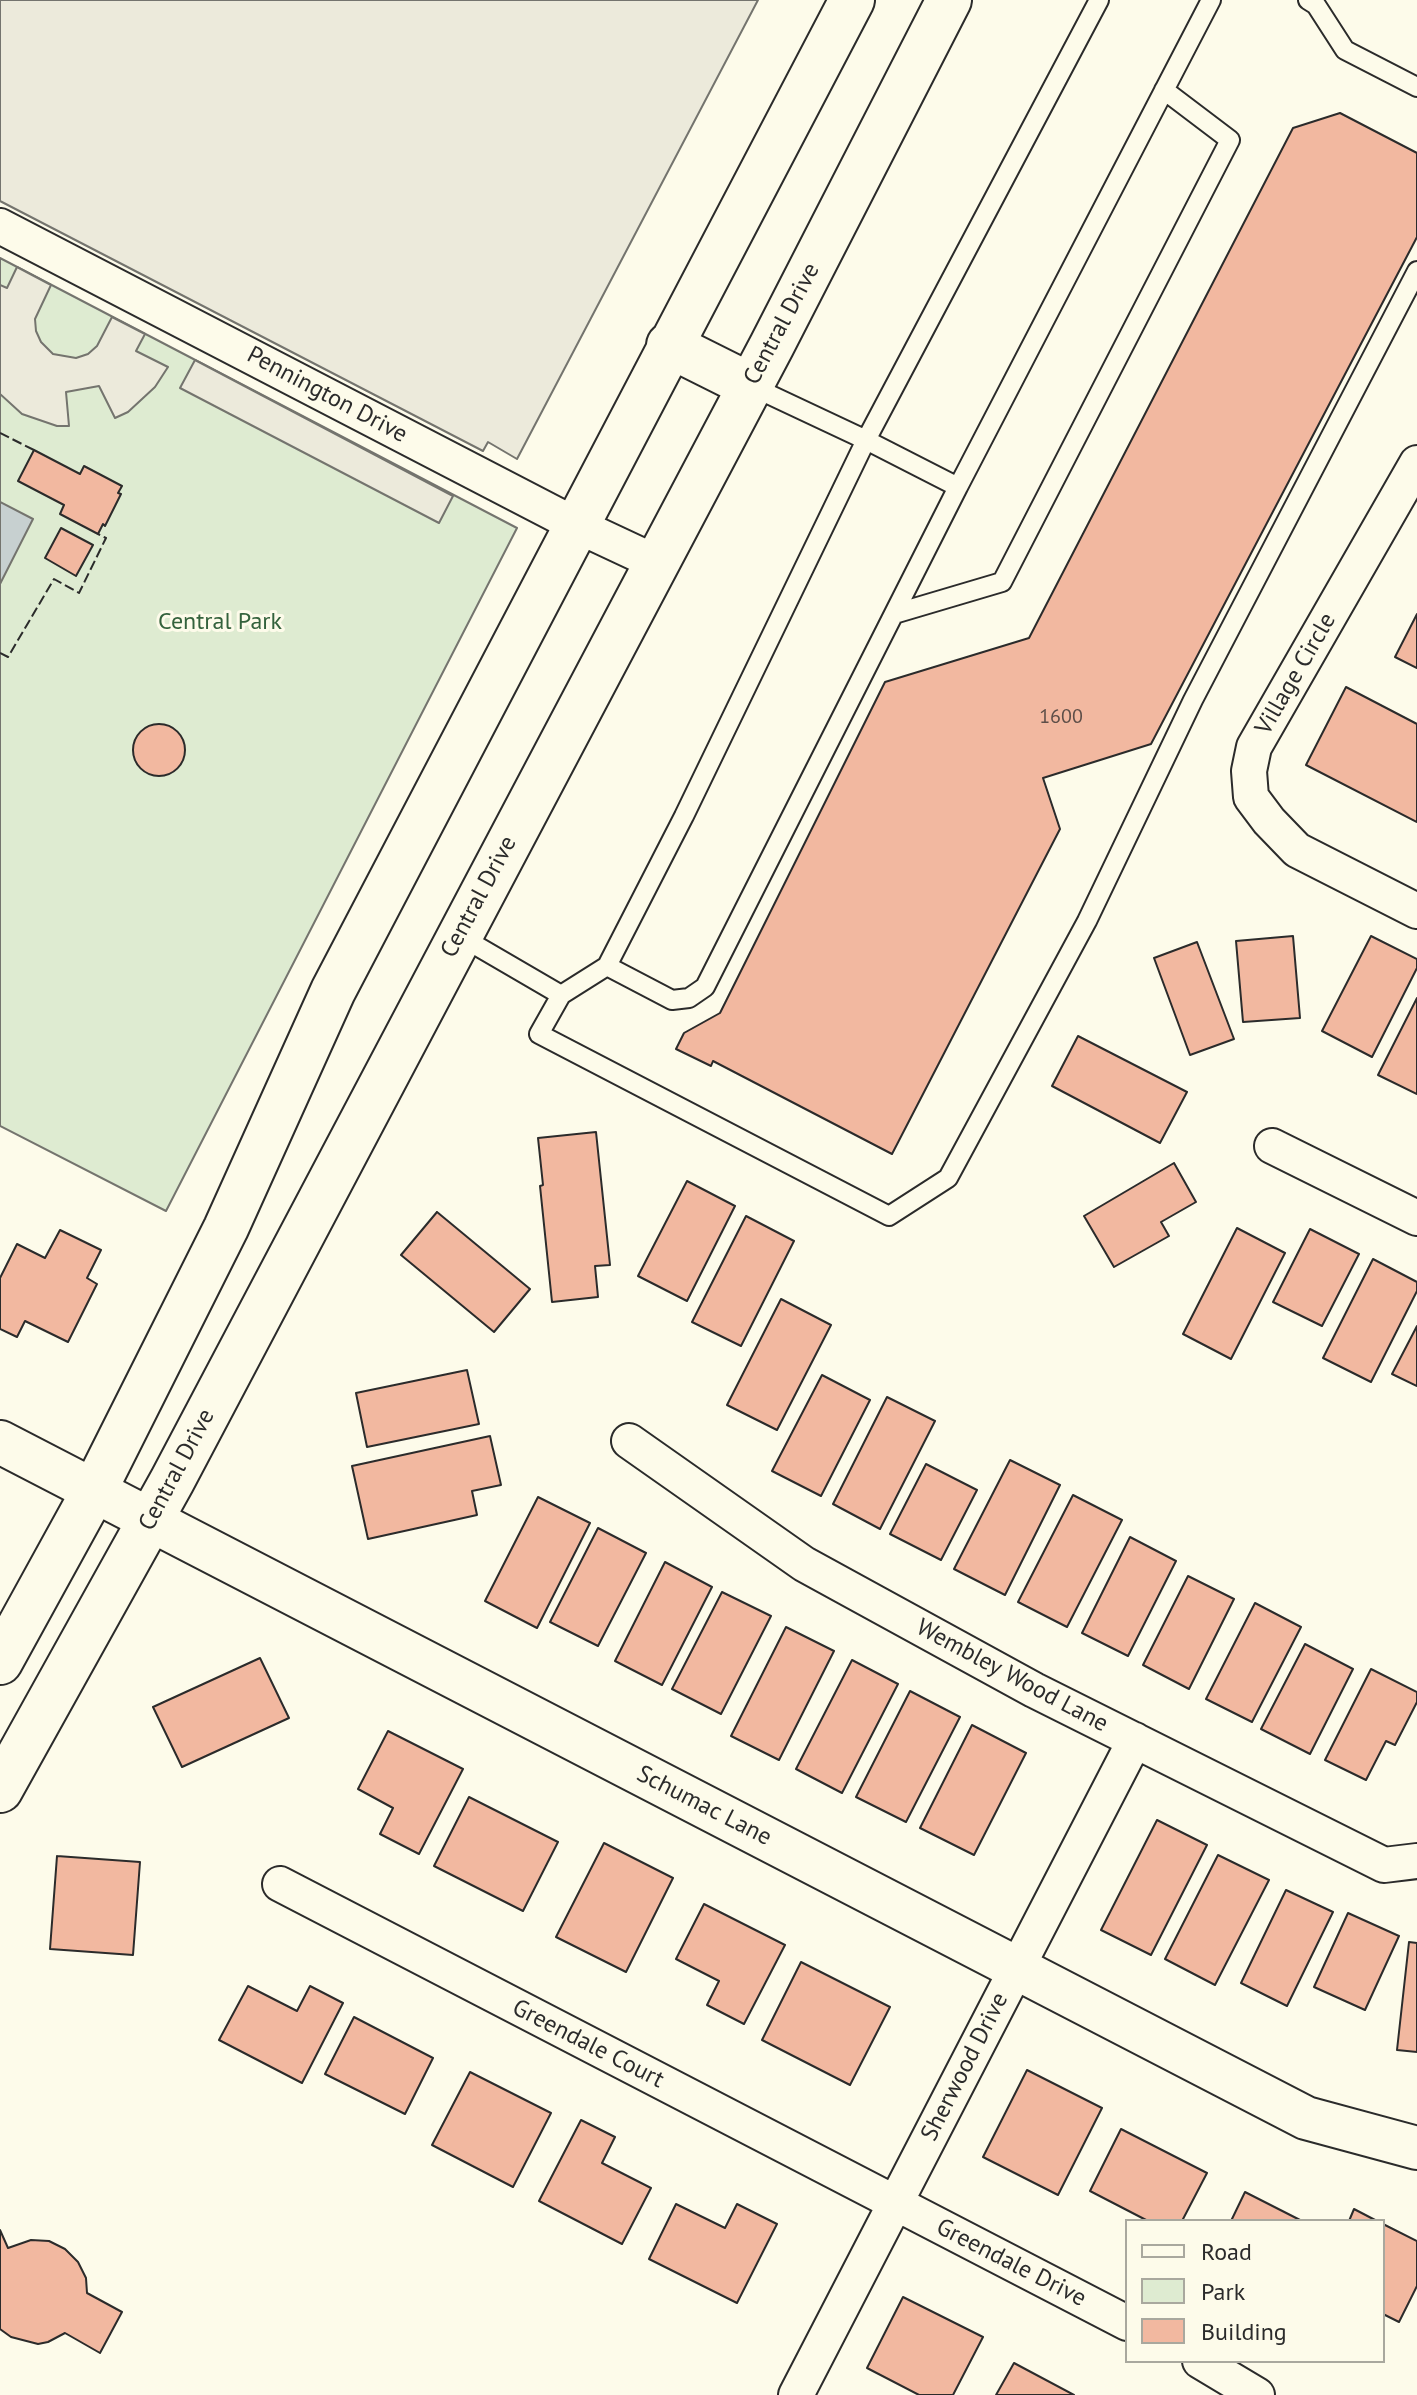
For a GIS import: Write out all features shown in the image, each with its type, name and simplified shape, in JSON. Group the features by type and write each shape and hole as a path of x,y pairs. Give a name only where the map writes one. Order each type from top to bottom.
{"main road":[{"path":"0,1662 94,1491 226,1228 333,991 852,0"},
{"name":"Central Drive","path":"0,1790 151,1520 949,0"},
{"path":"669,345 749,385"}],"street":[{"name":"Pennington Drive","path":"0,226 576,525 655,562"},
{"name":"Village Circle","path":"1417,463 1254,747 1249,771 1251,797 1297,850 1417,911"},
{"path":"1272,1146 1417,1218"},
{"name":"Wembley Wood Lane","path":"629,1441 804,1564 1034,1690 1384,1865 1417,1861"},
{"name":"Schumac Lane","path":"0,1442 1306,2118 1417,2148"},
{"name":"Sherwood Drive","path":"796,2395 1135,1740"},
{"name":"Greendale Court","path":"280,1884 895,2203"},
{"name":"Greendale Drive","path":"895,2203 1125,2322"},
{"path":"1203,2363 1257,2395"}],"lane":[{"path":"1099,0 866,440 684,816 607,966 561,995 539,1034 889,1216 948,1178 1087,921 1193,700 1417,271"},
{"path":"607,966 672,1000 689,998 705,987 958,487 1211,0"},
{"path":"1308,0 1316,5 1345,50 1417,87"},
{"path":"894,614 1002,582 1230,140 1164,90"},
{"path":"749,385 958,487"},
{"path":"458,935 561,995"}],"green space":[{"name":"Central Park","path":"0,258 517,528 166,1211 0,1126"}],"shaded area":[{"path":"0,0 758,0 517,459 488,442 483,451 0,201"},
{"path":"17,267 51,285 35,319 41,342 53,354 76,358 88,354 97,346 112,317 145,334 136,351 168,367 155,387 128,412 115,418 99,386 66,392 69,426 57,426 22,414 0,394 0,285 7,288"},
{"path":"195,360 453,496 439,523 180,388"},
{"path":"0,502 33,519 0,584"}],"building":[{"path":"1340,113 1417,153 1417,237 1151,744 1043,778 1060,829 892,1154 713,1061 711,1066 676,1049 684,1033 720,1013 885,682 1029,638 1293,128"},
{"path":"34,450 80,474 84,466 122,486 105,526 103,524 98,534 60,514 64,505 18,481"},
{"path":"61,528 93,545 76,576 45,558"},
{"path":"1417,614 1417,668 1395,657"},
{"path":"1346,687 1417,724 1417,822 1306,765"},
{"path":"159,724 177,732 185,750 177,768 159,776 141,768 133,750 141,732"},
{"path":"1293,936 1300,1018 1243,1022 1236,941"},
{"path":"1371,936 1417,959 1417,968 1372,1057 1322,1031"},
{"path":"1197,942 1234,1039 1190,1055 1154,958"},
{"path":"1417,998 1417,1094 1378,1075"},
{"path":"1078,1036 1187,1092 1160,1143 1052,1086"},
{"path":"596,1132 610,1265 595,1266 598,1297 552,1302 538,1138"},
{"path":"1174,1163 1196,1202 1161,1222 1169,1236 1114,1267 1084,1216"},
{"path":"687,1181 735,1206 687,1301 638,1276"},
{"path":"437,1212 530,1289 494,1332 401,1255"},
{"path":"746,1216 794,1241 741,1346 692,1322"},
{"path":"1237,1228 1285,1253 1231,1359 1183,1334"},
{"path":"1310,1229 1359,1254 1322,1326 1273,1302"},
{"path":"60,1230 101,1250 87,1278 97,1284 68,1342 25,1321 17,1337 0,1329 0,1278 17,1244 45,1258"},
{"path":"1373,1259 1417,1282 1417,1291 1371,1382 1323,1358"},
{"path":"781,1299 831,1325 777,1430 727,1405"},
{"path":"1417,1326 1417,1386 1392,1374"},
{"path":"467,1370 479,1424 367,1447 356,1393"},
{"path":"822,1375 870,1400 821,1496 772,1471"},
{"path":"887,1397 935,1421 880,1529 833,1504"},
{"path":"490,1436 501,1485 472,1491 477,1515 368,1539 352,1466"},
{"path":"1010,1460 1060,1485 1005,1595 954,1569"},
{"path":"926,1464 977,1490 941,1560 890,1534"},
{"path":"1073,1495 1122,1520 1067,1627 1018,1602"},
{"path":"538,1497 590,1523 537,1628 485,1601"},
{"path":"598,1528 646,1553 598,1646 550,1622"},
{"path":"1130,1537 1176,1561 1128,1656 1082,1633"},
{"path":"665,1562 712,1587 662,1685 615,1661"},
{"path":"1188,1576 1234,1599 1189,1689 1143,1665"},
{"path":"722,1592 771,1616 721,1714 672,1689"},
{"path":"1255,1603 1301,1627 1252,1722 1206,1699"},
{"path":"786,1627 834,1651 779,1760 731,1736"},
{"path":"1305,1644 1353,1669 1310,1754 1261,1729"},
{"path":"260,1658 289,1718 182,1767 153,1707"},
{"path":"852,1660 898,1684 842,1793 796,1769"},
{"path":"1371,1669 1417,1692 1417,1702 1395,1745 1386,1741 1366,1780 1325,1760"},
{"path":"910,1691 960,1717 906,1822 856,1797"},
{"path":"972,1725 1026,1753 974,1855 920,1828"},
{"path":"388,1731 463,1769 419,1854 380,1834 393,1808 358,1789"},
{"path":"469,1797 558,1842 523,1911 434,1866"},
{"path":"1157,1820 1207,1845 1151,1955 1101,1930"},
{"path":"604,1843 673,1878 626,1972 556,1937"},
{"path":"1218,1855 1269,1880 1215,1985 1165,1959"},
{"path":"57,1856 140,1862 133,1955 50,1949"},
{"path":"1286,1890 1333,1912 1287,2006 1241,1983"},
{"path":"704,1904 785,1945 744,2024 707,2005 719,1981 676,1959"},
{"path":"1348,1913 1399,1936 1365,2010 1314,1987"},
{"path":"1409,1942 1417,1943 1417,2052 1397,2050"},
{"path":"801,1962 890,2007 850,2085 762,2040"},
{"path":"248,1986 297,2011 310,1986 343,2003 302,2083 219,2040"},
{"path":"354,2017 433,2058 405,2114 325,2074"},
{"path":"1027,2070 1102,2108 1058,2195 983,2157"},
{"path":"470,2072 551,2113 513,2187 432,2145"},
{"path":"581,2120 615,2137 602,2163 651,2188 622,2244 539,2201"},
{"path":"1121,2129 1207,2173 1183,2219 1144,2219 1090,2191"},
{"path":"1245,2192 1298,2219 1232,2219"},
{"path":"676,2204 725,2228 737,2204 777,2224 737,2303 649,2259"},
{"path":"1354,2209 1373,2219 1350,2219"},
{"path":"1385,2225 1417,2241 1417,2286 1399,2322 1385,2315"},
{"path":"0,2230 8,2248 31,2240 49,2241 65,2249 78,2262 86,2278 87,2293 122,2312 100,2353 65,2333 38,2344 11,2337 0,2329"},
{"path":"903,2297 983,2337 953,2395 919,2395 867,2368"},
{"path":"1014,2363 1074,2395 996,2395"}],"fence":[{"path":"0,433 34,450"},
{"path":"0,653 8,657 54,579 79,593 106,538 98,534"}]}
